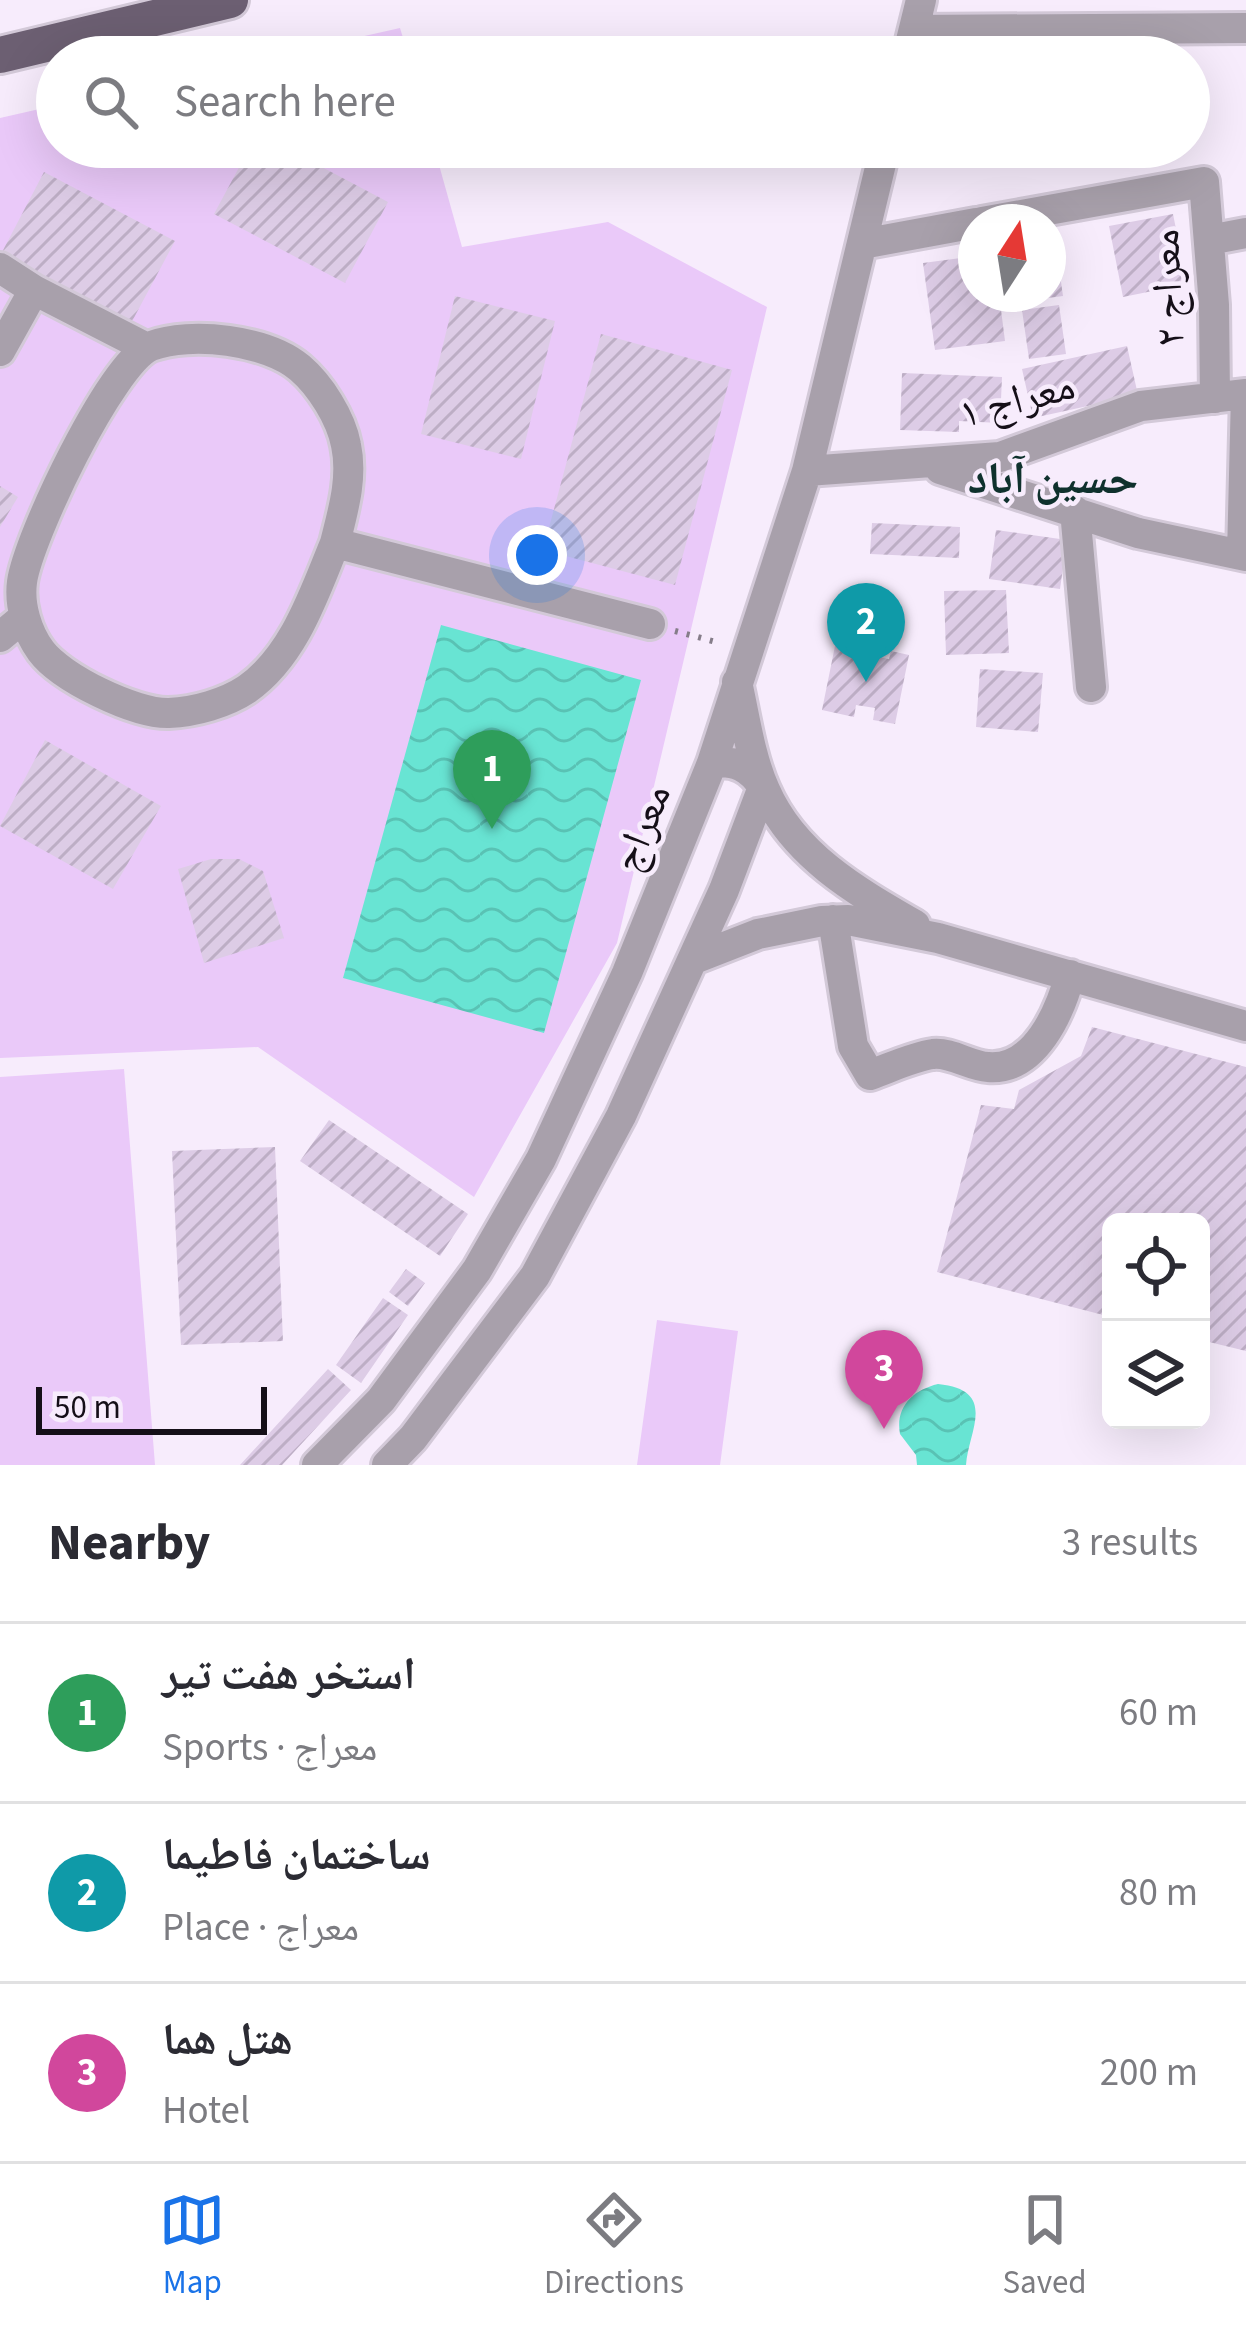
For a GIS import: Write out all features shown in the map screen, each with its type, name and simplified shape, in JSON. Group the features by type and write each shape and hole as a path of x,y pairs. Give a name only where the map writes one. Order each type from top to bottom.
{"main road":[{"path":"79,36 230,0"},
{"path":"0,55 36,46"}],"street":[{"path":"914,29 1246,28"},
{"name":"معراج","path":"317,1465 381,1400 477,1270 541,1160 627,973 712,763 807,471 880,168"},
{"name":"معراج ۲","path":"1066,207 1204,182 1244,555"},
{"name":"معراج ۲","path":"862,244 958,227"},
{"path":"1209,240 1246,233"},
{"path":"0,268 147,348"},
{"path":"0,351 34,290"},
{"path":"186,338 224,340 260,349 299,367 332,408 346,443 349,483 335,543 310,604 279,659 246,690 208,706 167,713 132,707 94,690 12,627 34,539 99,407 147,348 186,338"},
{"name":"معراج ۱","path":"807,471 1000,457 1141,406 1230,396"},
{"path":"921,463 1138,532 1244,555"},
{"path":"1076,511 1091,687"},
{"path":"335,543 650,624"},
{"path":"736,682 763,787 782,824 825,868 938,938"},
{"path":"712,763 747,768 763,787"},
{"path":"387,1465 413,1438 535,1276 621,1116 694,959 763,787"},
{"path":"694,959 758,934 833,920 938,938 1246,1026"},
{"path":"833,920 853,1046 870,1075 937,1053 989,1068 1012,1063 1038,1043 1051,1025 1070,975"},
{"path":"627,973 677,995"}],"path":[{"path":"650,624 747,650"}],"shaded area":[{"path":"400,28 402,36 364,36"},
{"path":"36,110 36,168 440,168 462,247 608,222 767,307 617,943 474,1197 258,1047 0,1058 0,118"},
{"path":"124,1069 155,1465 0,1465 0,1077"},
{"path":"657,1320 738,1331 720,1465 637,1465"}],"water":[{"path":"441,625 641,680 544,1033 343,978"},
{"path":"938,1384 957,1388 974,1404 966,1465 917,1465 916,1455 900,1434 900,1416 908,1401"}],"building":[{"path":"239,168 324,168 388,202 345,283 214,214"},
{"path":"44,172 175,241 129,327 0,256"},
{"path":"1173,214 1187,284 1123,297 1109,226"},
{"path":"958,258 958,312 1001,312 1005,341 935,350 923,263"},
{"path":"455,296 555,321 521,459 421,434"},
{"path":"1022,312 1060,312 1066,354 1029,359"},
{"path":"601,334 732,370 675,585 543,550"},
{"path":"1127,346 1138,395 1033,418 1022,369"},
{"path":"902,373 1002,377 1000,423 959,421 959,432 900,430"},
{"path":"0,486 18,497 0,527"},
{"path":"872,523 960,527 959,558 870,554"},
{"path":"996,530 1067,540 1060,589 989,579"},
{"path":"1006,590 1009,653 946,655 944,591"},
{"path":"836,641 860,645 858,653 889,659 891,651 909,655 895,724 873,720 875,708 856,705 854,717 822,710"},
{"path":"980,669 1043,673 1038,732 976,727"},
{"path":"45,740 161,806 113,889 0,826"},
{"path":"211,859 239,859 263,871 284,938 204,963 178,869"},
{"path":"1092,1027 1246,1067 1246,1351 1210,1342 1210,1213 1102,1213 1102,1315 937,1272 981,1105 1014,1109 1019,1090 1081,1056"},
{"path":"329,1120 468,1214 440,1256 300,1161"},
{"path":"275,1147 283,1341 181,1345 172,1151"},
{"path":"406,1269 425,1283 408,1306 389,1292"},
{"path":"383,1298 408,1315 361,1383 336,1365"},
{"path":"328,1369 351,1390 282,1465 240,1465"}],"place":[{"name":"ساختمان فاطیما","path":"866,682"},
{"name":"استخر هفت تیر","path":"492,829"},
{"name":"هتل هما","path":"884,1429"}],"district":[{"name":"حسین آباد","path":"1053,479"}]}
